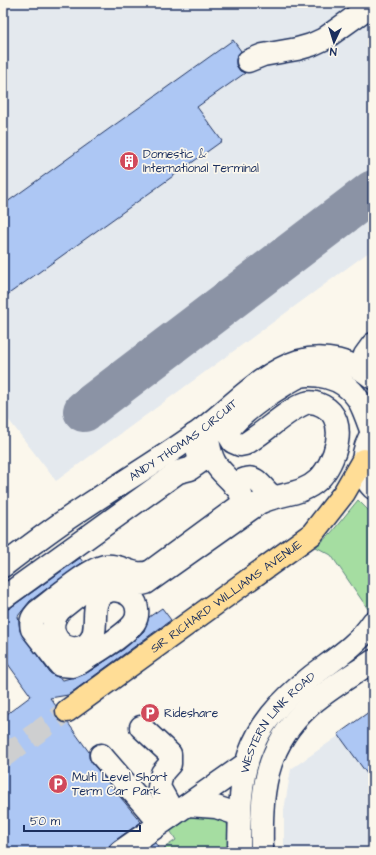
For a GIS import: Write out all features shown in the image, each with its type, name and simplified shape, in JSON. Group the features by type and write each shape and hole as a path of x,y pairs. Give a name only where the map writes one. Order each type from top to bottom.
{"main road":[{"name":"SIR RICHARD WILLIAMS AVENUE","path":"67,711 312,534 333,509 363,460"}],"street":[{"path":"248,61 263,54 297,49 311,45 324,39 373,4"},
{"path":"366,373 365,355 373,344"},
{"name":"ANDY THOMAS CIRCUIT","path":"3,566 67,519 205,427 272,374 300,361 325,358 366,373"},
{"path":"3,598 178,472 190,469 200,462 205,427 276,382 303,375 317,374 341,384 350,391 357,399 373,433 365,446 363,460 365,473 373,488"},
{"path":"205,427 214,462 225,477 239,490 242,497 238,509 156,568 146,573 137,574 114,566 99,568 38,610 32,617 32,629 55,661 67,667 80,663 133,625 137,616 136,604 127,594 120,591 108,592 98,600 92,639 82,646 68,647 56,638 52,629 54,618 61,609 98,582 107,578 113,578 138,585 146,583 253,507 267,499 306,489 318,480 328,467 333,456 338,435 336,419 331,412 314,402 306,403 250,442 240,445 232,442 229,438 228,431 235,422 283,384 303,375"},
{"path":"234,485 246,479 253,478 258,481 269,495 276,497"},
{"name":"WESTERN LINK ROAD","path":"239,852 240,793 252,745 277,706 290,693 356,642 373,622"},
{"name":"WESTERN LINK ROAD","path":"262,852 262,800 268,770 276,748 289,729 309,706 373,661"},
{"path":"141,727 170,754 170,764 162,773 159,787 174,814"},
{"path":"101,755 174,814 216,807 240,815"},
{"path":"120,852 247,762"}],"shaded area":[{"path":"3,3 373,3 373,249 56,481 8,419 3,422"},
{"path":"373,712 373,852 284,852 284,810 291,769"}],"green space":[{"path":"358,500 373,515 373,607 370,612 331,555 316,547 331,533"},
{"path":"195,809 227,821 229,852 167,852 164,848 176,840 168,827"}],"building":[{"name":"Domestic & International Terminal","path":"233,40 241,51 236,59 236,65 240,71 245,73 197,107 222,141 3,298 3,205"},
{"name":"Multi Level Short Term Car Park","path":"80,558 83,562 30,601 18,616 20,631 50,673 63,680 85,674 124,649 144,631 149,617 162,608 171,620 68,695 50,698 56,706 55,712 57,718 62,722 68,723 89,752 89,758 92,763 141,822 113,842 109,846 108,852 3,852 3,717 31,696 3,657 3,610 10,608"},
{"path":"373,709 373,782 338,734"},
{"path":"155,843 162,852 142,852"}],"taxiway":[{"path":"84,411 373,191"}],"tunnel":[{"path":"3,757 67,711"}],"place":[{"name":"Domestic & International Terminal","path":"129,161"},
{"name":"Rideshare","path":"150,713"},
{"name":"Multi Level Short Term Car Park","path":"58,784"}]}
